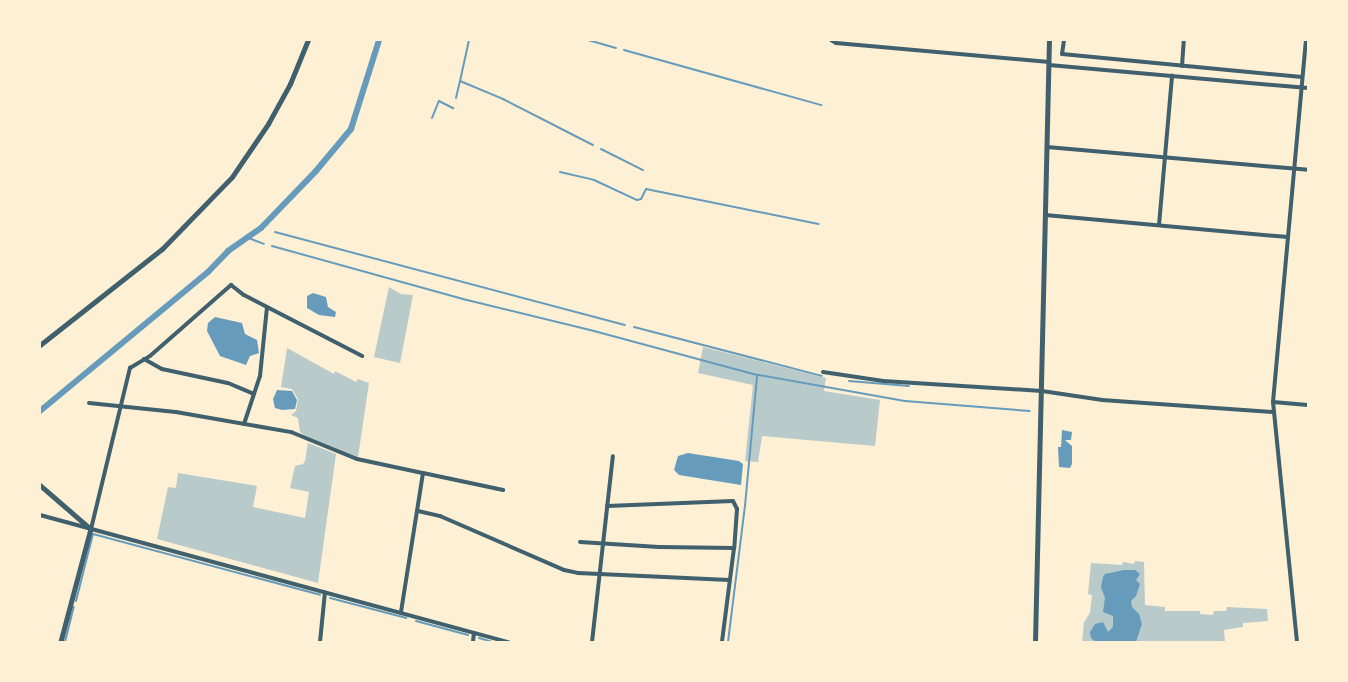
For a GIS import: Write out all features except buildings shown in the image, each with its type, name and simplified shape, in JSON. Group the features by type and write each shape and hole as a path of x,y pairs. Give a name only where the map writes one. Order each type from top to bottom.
{"street":[{"path":"40,345 162,249 232,177 268,124 290,84 308,40"},
{"path":"831,40 836,43 1308,88"},
{"path":"1036,642 1049,40"},
{"path":"1064,40 1062,54 1302,77"},
{"path":"1182,66 1184,40"},
{"path":"1297,642 1273,402 1306,40"},
{"path":"1159,225 1172,76"},
{"path":"1047,147 1308,170"},
{"path":"1045,215 1288,237"},
{"path":"61,642 130,368 144,359 231,285 244,295 362,356"},
{"path":"244,424 262,369 267,307"},
{"path":"144,359 162,369 228,383 254,394"},
{"path":"823,372 883,381 1042,391 1102,400 1274,412"},
{"path":"1273,402 1308,405"},
{"path":"89,404 176,412 291,432 357,459 503,490"},
{"path":"592,642 605,542 613,456"},
{"path":"401,612 423,473"},
{"path":"40,485 90,529"},
{"path":"607,506 733,502 737,509 734,548 722,642"},
{"path":"418,511 433,513 553,567 578,573 729,580"},
{"path":"40,515 509,642"},
{"path":"580,542 605,542 660,547 734,548"},
{"path":"320,642 325,592"},
{"path":"473,642 474,633"}],"shaded area":[{"path":"389,287 401,294 413,295 400,363 374,357"},
{"path":"703,347 826,378 824,391 880,400 875,446 762,436 758,462 745,461 753,385 698,373"},
{"path":"287,348 334,374 335,371 356,382 358,379 369,383 358,457 300,432 298,418 291,415 296,411 298,399 292,389 281,387"},
{"path":"308,443 336,454 318,583 157,539 168,487 176,488 178,473 257,486 253,507 305,518 309,492 290,488 295,466 303,464 305,461"},
{"path":"1135,561 1144,562 1145,605 1165,607 1165,611 1200,611 1200,614 1213,615 1214,611 1226,611 1227,607 1267,609 1268,621 1243,623 1243,627 1224,630 1225,642 1082,642 1084,622 1090,613 1092,595 1088,594 1091,563 1122,565 1123,562 1134,564"}],"water":[{"path":"313,293 326,297 328,307 336,312 335,317 319,315 307,308 307,296"},
{"path":"215,317 242,323 245,334 257,340 259,353 250,356 246,365 220,356 207,331 208,323"},
{"path":"277,390 292,391 297,400 295,409 282,410 275,408 273,399"},
{"path":"1062,430 1072,432 1071,440 1065,440 1072,446 1072,464 1070,468 1059,467 1058,447 1061,447"},
{"path":"688,453 739,461 743,464 741,485 679,475 674,470 678,456"},
{"path":"1135,570 1140,574 1136,580 1140,584 1136,596 1131,601 1132,607 1139,614 1142,624 1136,642 1096,642 1091,638 1090,632 1095,624 1103,622 1108,632 1113,627 1113,616 1103,612 1105,598 1101,587 1103,577 1105,574"}],"waterway":[{"path":"40,411 208,272 228,251 261,228 316,171 351,129 379,40"},
{"path":"460,81 469,40"},
{"path":"588,40 616,48"},
{"path":"624,50 821,105"},
{"path":"456,98 460,81 503,99 593,145"},
{"path":"432,118 439,101 453,108"},
{"path":"601,149 643,170"},
{"path":"560,172 594,180 637,200 641,199 646,189 818,224"},
{"path":"275,232 625,325"},
{"path":"246,237 264,244"},
{"path":"272,246 467,300 594,331 753,374 905,401 1030,411"},
{"path":"634,327 822,376"},
{"path":"728,642 745,506 757,376"},
{"path":"849,381 909,386"},
{"path":"76,601 93,534 320,595"},
{"path":"330,598 406,618"},
{"path":"65,642 74,607"},
{"path":"416,621 468,635"},
{"path":"479,638 493,642"}]}
